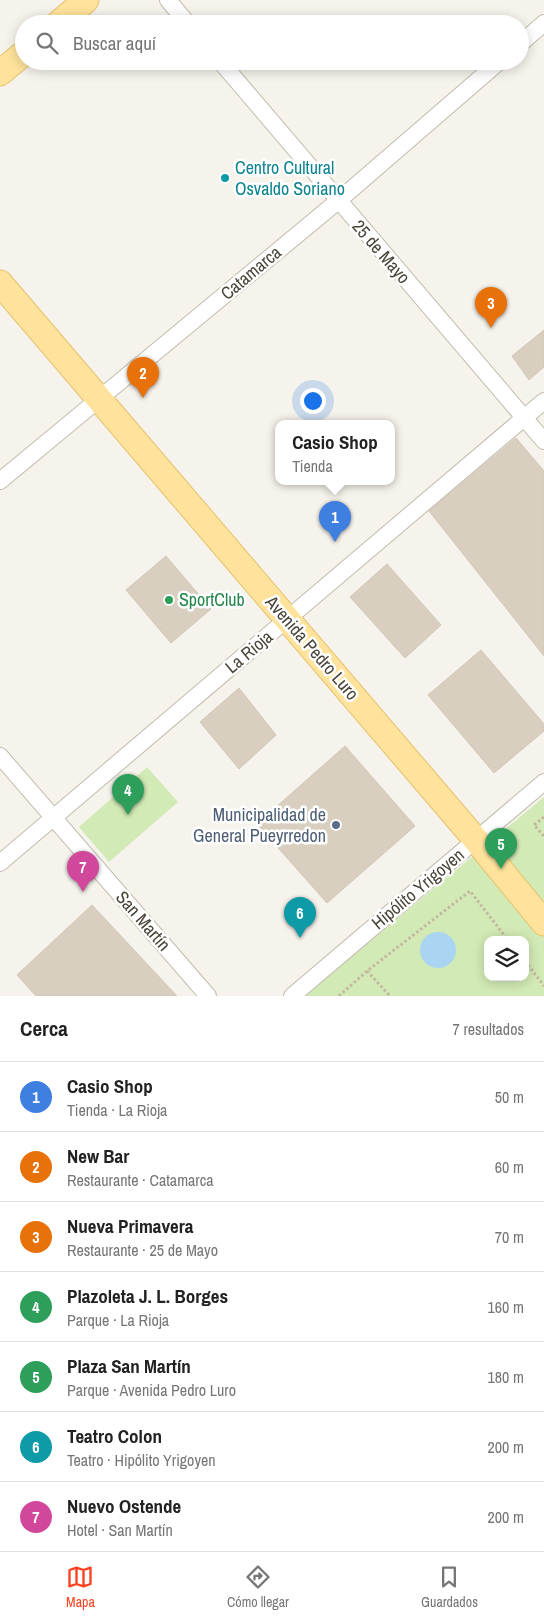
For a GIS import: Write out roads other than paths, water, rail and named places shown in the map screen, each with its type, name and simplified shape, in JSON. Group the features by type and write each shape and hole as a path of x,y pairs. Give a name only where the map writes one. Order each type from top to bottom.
{"main road":[{"path":"68,15 86,0"},
{"path":"0,73 15,60"},
{"name":"Avenida Pedro Luro","path":"0,282 476,840 544,923"}],"street":[{"path":"168,0 180,15"},
{"path":"529,36 544,23"},
{"name":"25 de Mayo","path":"228,70 544,441"},
{"name":"Catamarca","path":"0,481 338,201 490,70"},
{"name":"La Rioja","path":"0,863 544,401"},
{"name":"San Martín","path":"0,756 208,996"},
{"name":"Hipólito Yrigoyen","path":"292,996 544,782"}],"water":[{"path":"438,932 445,933 451,937 455,943 455,957 451,963 445,967 438,968 431,967 425,963 421,957 420,950 421,943 425,937 431,933"}],"place":[{"name":"Centro Cultural Osvaldo Soriano","path":"225,178"},
{"name":"Nueva Primavera","path":"491,328"},
{"name":"New Bar","path":"143,398"},
{"name":"Casio Shop","path":"335,542"},
{"name":"SportClub","path":"169,600"},
{"name":"Plazoleta J. L. Borges","path":"128,815"},
{"name":"Municipalidad de General Pueyrredon","path":"336,825"},
{"name":"Plaza San Martín","path":"501,869"},
{"name":"Nuevo Ostende","path":"83,892"},
{"name":"Teatro Colon","path":"300,938"}]}
